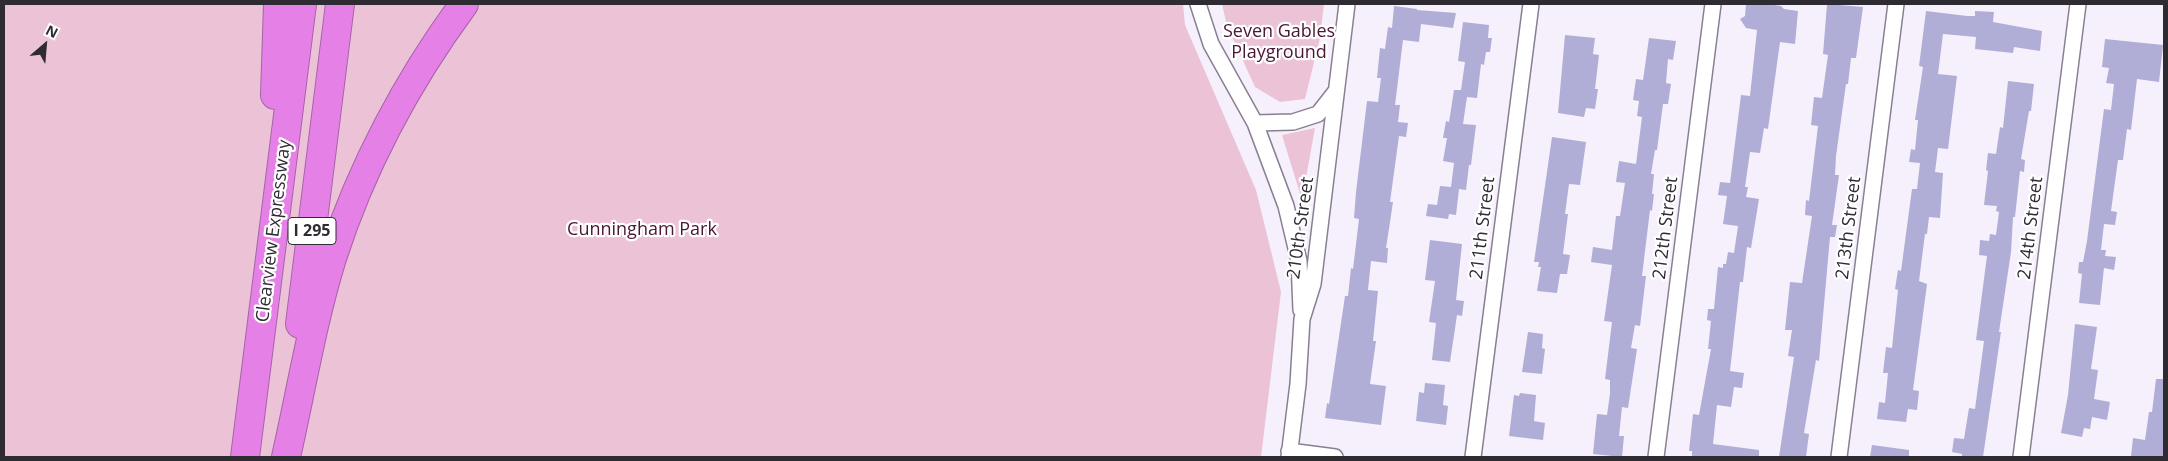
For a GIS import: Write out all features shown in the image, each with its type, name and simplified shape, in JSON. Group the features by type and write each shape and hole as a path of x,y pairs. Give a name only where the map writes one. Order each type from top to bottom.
{"highway":[{"path":"271,254 278,4"},
{"name":"Clearview Expressway","path":"245,457 302,4"},
{"name":"I 295","path":"284,457 340,4"},
{"path":"284,457 320,303 332,259 347,216 371,162 401,104 432,50 464,4"}],"street":[{"path":"1198,4 1211,44 1255,123 1286,206 1299,261 1302,319"},
{"name":"210th Street","path":"1289,454 1298,384 1302,319 1313,284 1347,4"},
{"name":"211th Street","path":"1474,457 1531,4"},
{"name":"212th Street","path":"1656,457 1713,4"},
{"name":"213th Street","path":"1839,457 1896,4"},
{"name":"214th Street","path":"2022,457 2078,4"},
{"path":"1255,123 1293,122 1318,114 1337,91"},
{"path":"1289,454 1335,457"}],"green space":[{"name":"Cunningham Park","path":"4,4 1183,4 1185,25 1256,190 1281,292 1261,457 4,457"},
{"name":"Seven Gables Playground","path":"1222,4 1324,4 1320,38 1305,99 1280,102 1255,87 1227,26"},
{"path":"1315,128 1302,200 1282,135"}],"building":[{"path":"1746,4 1774,5 1798,11 1795,44 1780,42 1768,129 1764,128 1760,153 1750,152 1745,187 1748,187 1746,197 1759,199 1751,248 1747,247 1743,282 1740,282 1730,371 1744,373 1742,388 1734,387 1731,407 1717,405 1713,444 1759,450 1759,457 1692,457 1692,451 1689,451 1693,414 1699,415 1711,349 1708,349 1711,321 1707,320 1708,309 1714,309 1718,267 1723,268 1723,264 1726,264 1728,252 1734,253 1738,226 1723,224 1727,196 1718,195 1720,182 1730,183 1741,95 1750,96 1757,30 1746,28 1740,19 1745,16"},
{"path":"1827,4 1863,7 1856,58 1851,58 1848,84 1846,84 1836,156 1835,175 1839,175 1832,225 1837,225 1835,237 1830,237 1819,361 1816,360 1804,433 1809,434 1806,457 1779,457 1794,357 1788,356 1792,330 1785,330 1790,282 1802,283 1812,216 1805,215 1806,200 1809,201 1818,126 1811,125 1814,97 1822,98 1828,55 1823,54"},
{"path":"1394,6 1456,13 1453,28 1421,24 1419,42 1403,40 1395,105 1400,105 1398,122 1408,123 1406,137 1399,136 1390,202 1393,202 1386,248 1388,248 1387,263 1371,261 1368,290 1378,291 1373,341 1376,341 1370,384 1386,386 1381,425 1325,418 1327,403 1329,404 1345,296 1348,296 1351,268 1353,269 1359,219 1354,218 1356,192 1367,101 1378,102 1381,78 1377,78 1380,48 1385,49 1388,27 1392,28"},
{"path":"1926,11 1967,16 1975,16 1975,11 1994,12 1993,22 2042,31 2040,51 2014,47 2013,53 1975,49 1976,37 1943,34 1938,74 1957,76 1948,149 1938,148 1935,172 1943,173 1940,218 1929,217 1919,281 1927,284 1913,390 1919,391 1917,410 1908,409 1906,422 1877,419 1879,402 1885,403 1888,373 1883,373 1886,347 1892,348 1898,290 1895,289 1898,270 1901,271 1912,189 1917,189 1920,163 1909,162 1911,149 1915,150 1918,120 1915,120 1923,67 1919,66"},
{"path":"1463,22 1489,25 1488,38 1492,38 1490,52 1486,52 1484,65 1481,64 1477,98 1467,97 1463,124 1476,125 1466,190 1459,189 1456,215 1449,214 1448,219 1426,216 1428,204 1437,205 1440,186 1451,187 1454,163 1443,161 1447,138 1443,138 1446,121 1449,122 1454,90 1461,90 1465,62 1458,61"},
{"path":"1565,35 1595,38 1593,54 1599,55 1595,89 1598,89 1595,109 1586,108 1584,117 1558,113"},
{"path":"1649,38 1676,41 1673,60 1668,59 1666,83 1671,84 1668,104 1663,104 1657,150 1655,150 1651,174 1654,174 1652,194 1654,194 1652,211 1650,210 1642,276 1646,276 1640,326 1635,325 1631,348 1637,349 1628,408 1622,407 1619,436 1624,436 1622,457 1593,454 1597,414 1607,415 1610,394 1610,380 1605,379 1612,322 1604,321 1612,265 1591,262 1593,247 1612,250 1616,216 1620,216 1625,183 1616,182 1619,161 1636,164 1642,117 1637,116 1639,101 1633,100 1636,79 1643,80"},
{"path":"2105,39 2163,45 2159,82 2137,79 2131,130 2127,129 2123,160 2118,160 2111,211 2117,212 2115,225 2104,224 2101,250 2106,250 2105,256 2116,257 2114,270 2104,268 2100,305 2079,303 2082,274 2078,273 2079,262 2083,262 2087,241 2104,109 2111,110 2114,84 2106,83 2109,68 2102,67"},
{"path":"2008,81 2034,84 2031,111 2029,111 2021,159 2025,160 2024,172 2020,171 2015,217 2013,217 2011,252 1999,332 2001,332 1983,457 1962,457 1962,454 1952,452 1954,438 1964,439 1969,408 1975,409 1984,341 1976,340 1987,256 1979,255 1980,240 1989,241 1990,234 1996,235 1999,212 1996,211 1997,206 1984,205 1988,153 1996,154 2000,127 2003,128"},
{"path":"1552,137 1586,142 1580,185 1569,184 1565,214 1568,214 1563,254 1570,255 1567,274 1560,274 1557,293 1537,291 1541,267 1538,267 1539,262 1534,262"},
{"path":"1430,240 1462,244 1456,300 1464,301 1462,316 1457,315 1450,362 1432,360 1436,323 1429,322 1435,281 1425,280"},
{"path":"2075,324 2097,327 2091,369 2098,370 2094,399 2110,402 2107,420 2092,417 2090,429 2084,428 2082,437 2061,433 2068,395"},
{"path":"1528,332 1543,334 1542,348 1545,349 1542,374 1522,372"},
{"path":"2156,379 2164,379 2164,457 2131,456 2133,438 2145,440 2149,412 2152,412"},
{"path":"1425,383 1445,385 1443,405 1448,406 1446,425 1416,421 1419,392 1424,393"},
{"path":"1520,393 1536,395 1534,421 1545,423 1543,440 1509,436 1514,395 1519,396"},
{"path":"1872,445 1909,450 1909,457 1870,457"}]}
